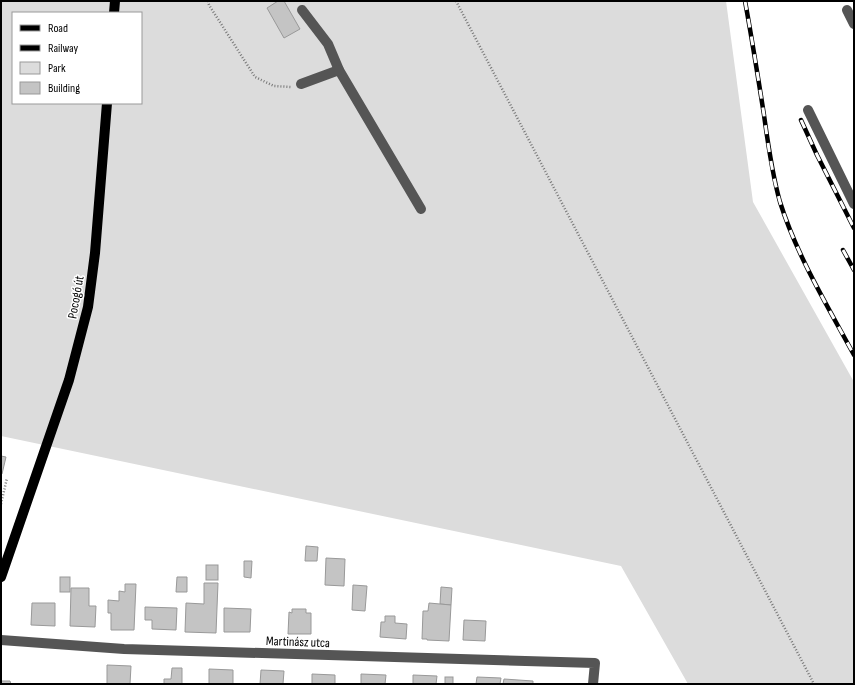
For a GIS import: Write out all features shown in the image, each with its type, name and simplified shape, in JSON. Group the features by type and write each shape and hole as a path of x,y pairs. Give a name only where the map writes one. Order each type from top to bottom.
{"main road":[{"path":"114,12 115,1"},
{"name":"Pocogó út","path":"1,577 70,380 88,307 95,253 107,104"}],"street":[{"path":"302,10 328,44 339,70 421,209"},
{"path":"847,10 854,24"},
{"path":"302,84 339,70"},
{"path":"808,110 854,204"},
{"name":"Martinász utca","path":"1,640 124,649 594,664 593,684"}],"path":[{"path":"208,1 209,5 254,77 274,86 288,87 302,84"},
{"path":"456,1 814,684"},
{"path":"1,504 7,478"}],"green space":[{"path":"1,1 726,1 753,202 854,382 854,684 688,684 621,566 1,436"}],"building":[{"path":"278,1 284,1 300,29 284,38 267,8"},
{"path":"1,456 6,457 2,474 1,474"},
{"path":"306,546 318,547 317,561 305,561"},
{"path":"326,558 345,559 344,586 325,585"},
{"path":"244,561 252,561 251,578 244,577"},
{"path":"206,565 218,565 218,580 206,580"},
{"path":"60,577 70,577 70,592 60,592"},
{"path":"177,577 187,577 187,592 176,592"},
{"path":"204,583 218,583 216,633 185,632 186,603 204,604"},
{"path":"125,584 136,584 134,630 111,630 111,613 108,613 108,600 119,601 119,591 125,592"},
{"path":"353,585 367,586 365,611 352,610"},
{"path":"441,587 452,588 451,605 440,604"},
{"path":"71,588 89,588 89,606 96,606 95,627 70,626"},
{"path":"32,603 55,603 55,626 31,625"},
{"path":"429,603 451,605 449,641 422,639 423,611 428,611"},
{"path":"145,607 177,608 176,630 152,629 152,620 145,620"},
{"path":"224,608 251,609 250,632 224,632"},
{"path":"292,609 306,609 306,613 311,613 311,634 288,634 289,612 292,613"},
{"path":"385,616 395,616 395,623 407,624 406,639 380,637 381,622 385,622"},
{"path":"464,620 486,621 485,641 463,640"},
{"path":"107,665 131,666 130,684 107,684"},
{"path":"172,668 182,668 182,684 164,684 164,679 171,679"},
{"path":"209,669 233,670 233,684 209,684"},
{"path":"261,670 284,671 283,684 260,684"},
{"path":"312,674 335,675 335,684 312,684"},
{"path":"361,674 386,675 385,684 361,684"},
{"path":"413,675 437,676 436,684 413,684"},
{"path":"445,677 453,677 453,684 445,684"},
{"path":"477,677 501,678 500,684 476,684"},
{"path":"504,679 533,681 533,684 503,684"},
{"path":"1,681 10,681 11,684 1,684"}],"railway":[{"path":"745,1 770,159 780,202 804,261 854,355"},
{"path":"801,120 854,228"},
{"path":"843,250 854,270"}]}
